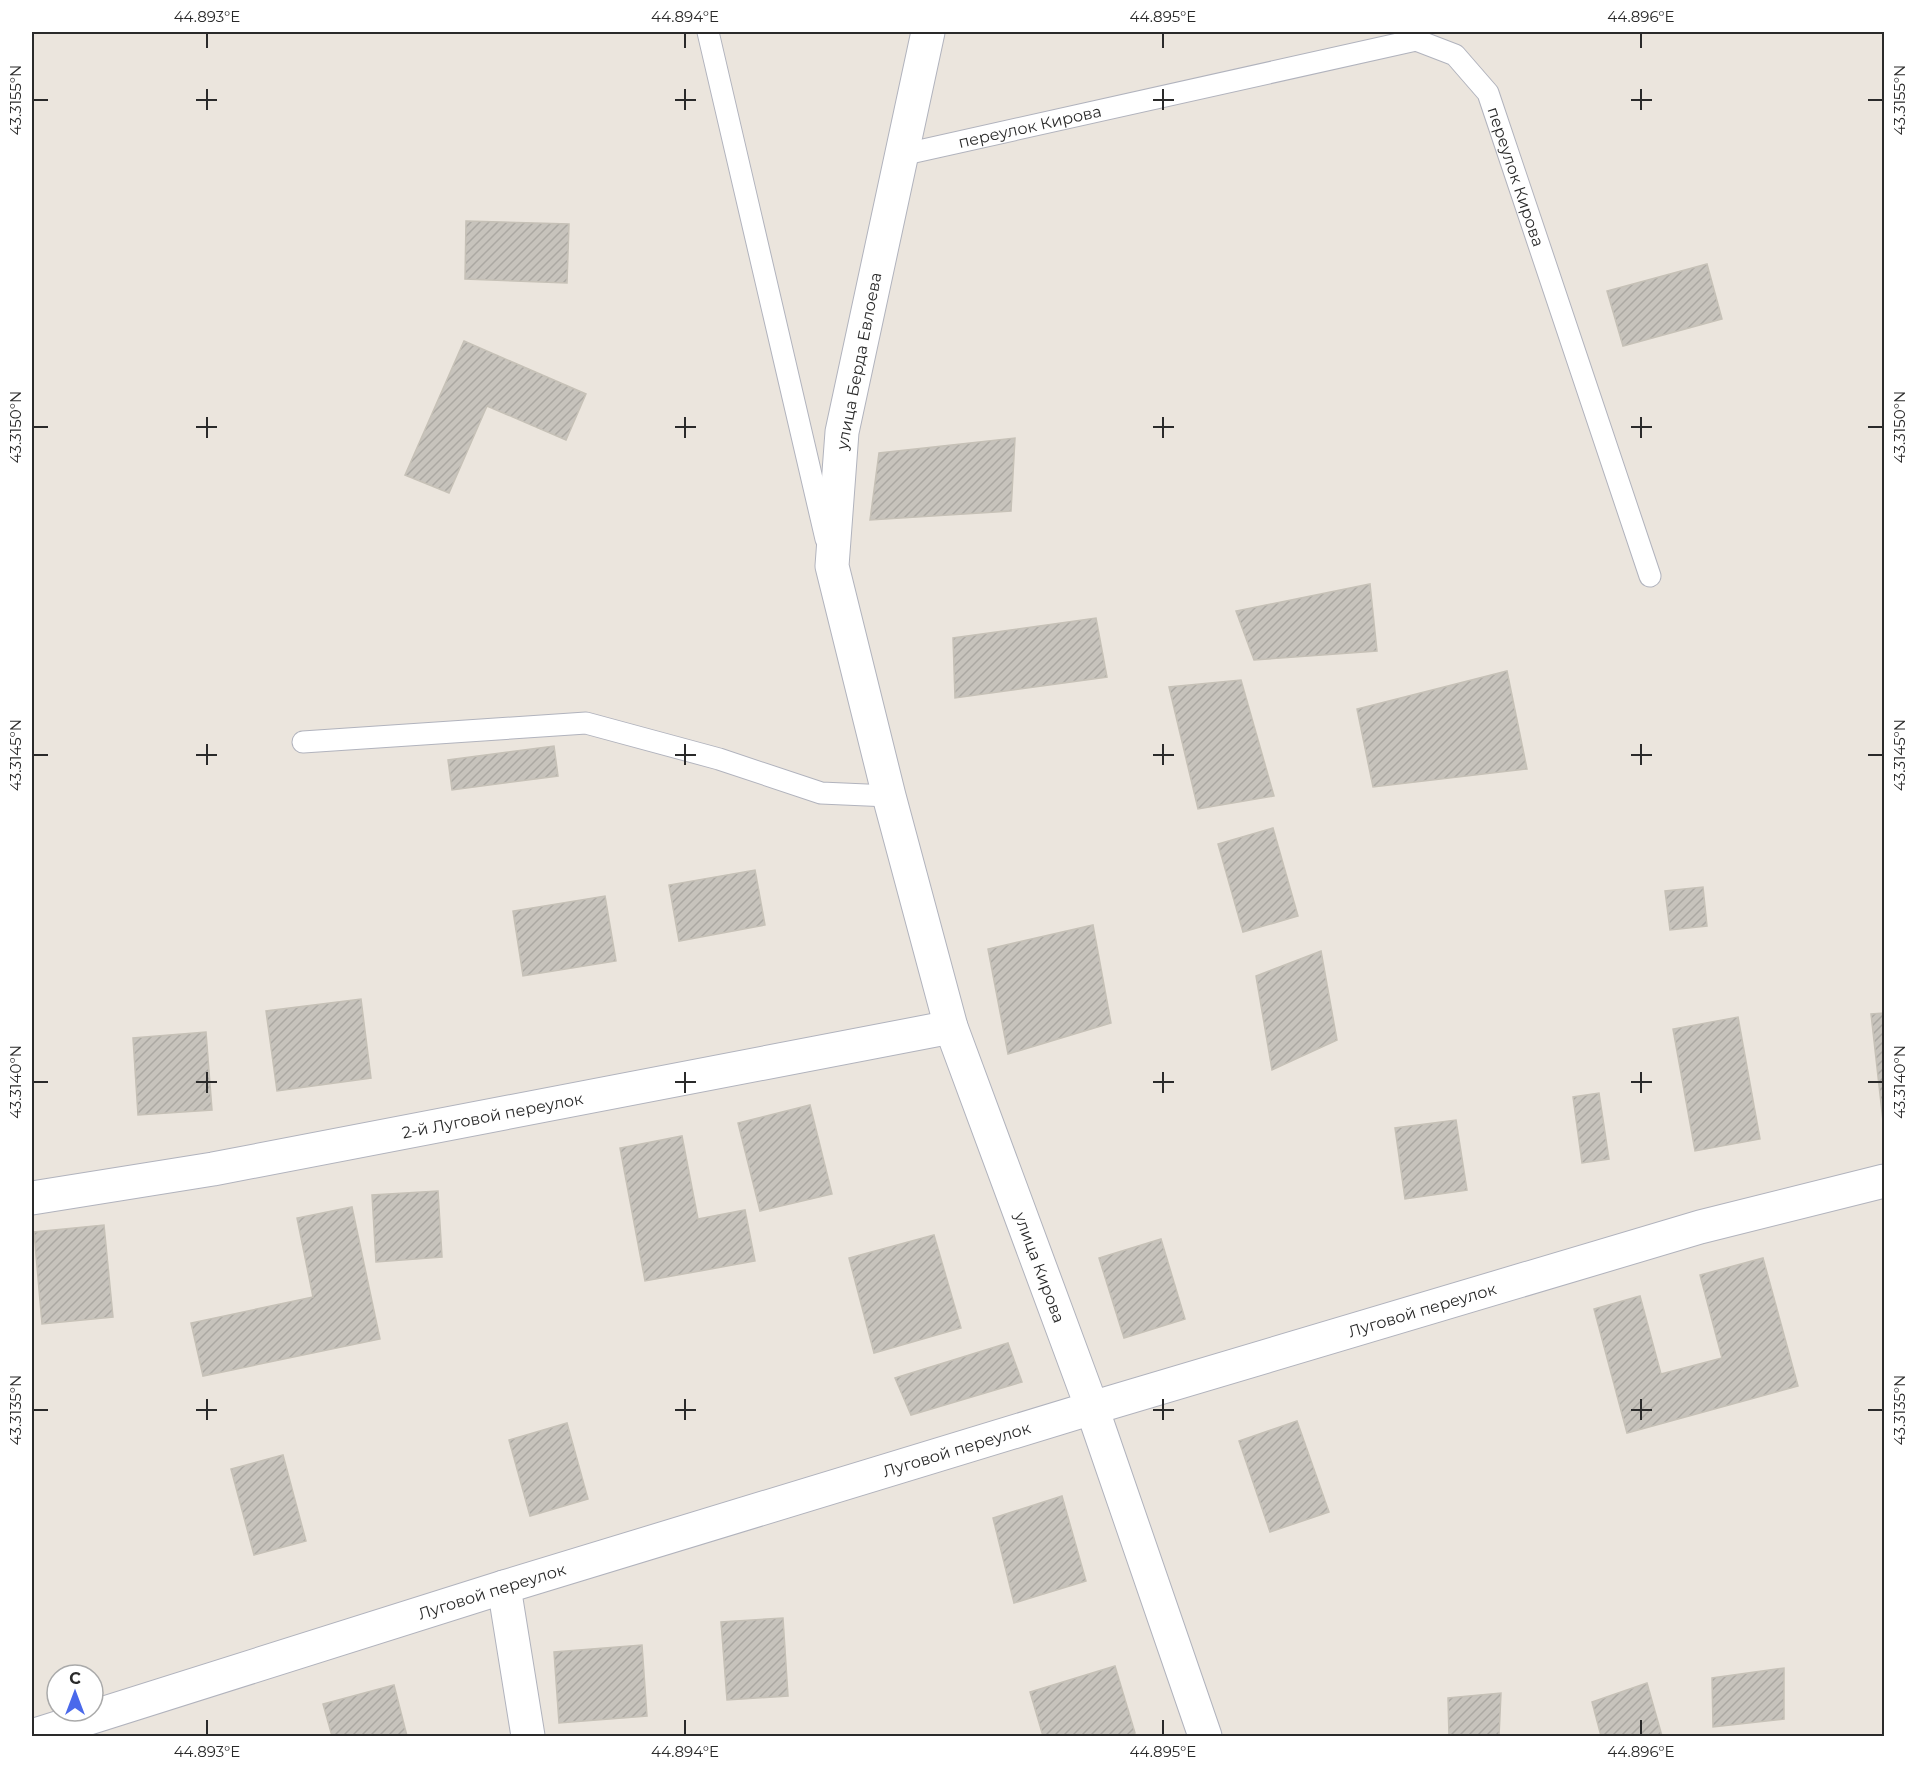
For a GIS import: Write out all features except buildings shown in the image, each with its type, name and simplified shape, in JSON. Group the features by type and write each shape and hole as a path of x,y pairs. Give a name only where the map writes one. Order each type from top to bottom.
{"street":[{"name":"улица Берда Евлоева","path":"889,796 832,566 842,432 928,32"},
{"name":"улица Кирова","path":"889,796 951,1027 1092,1408 1205,1737"},
{"name":"2-й Луговой переулок","path":"32,1198 213,1169 951,1027"},
{"name":"Луговой переулок","path":"32,1736 504,1587 1092,1408 1688,1230 1884,1181"},
{"path":"504,1587 528,1737"}],"lane":[{"path":"708,32 832,566"},
{"name":"переулок Кирова","path":"901,155 1416,40 1455,55 1488,93 1650,576"},
{"path":"303,742 586,723 719,759 821,793 889,796"}]}
